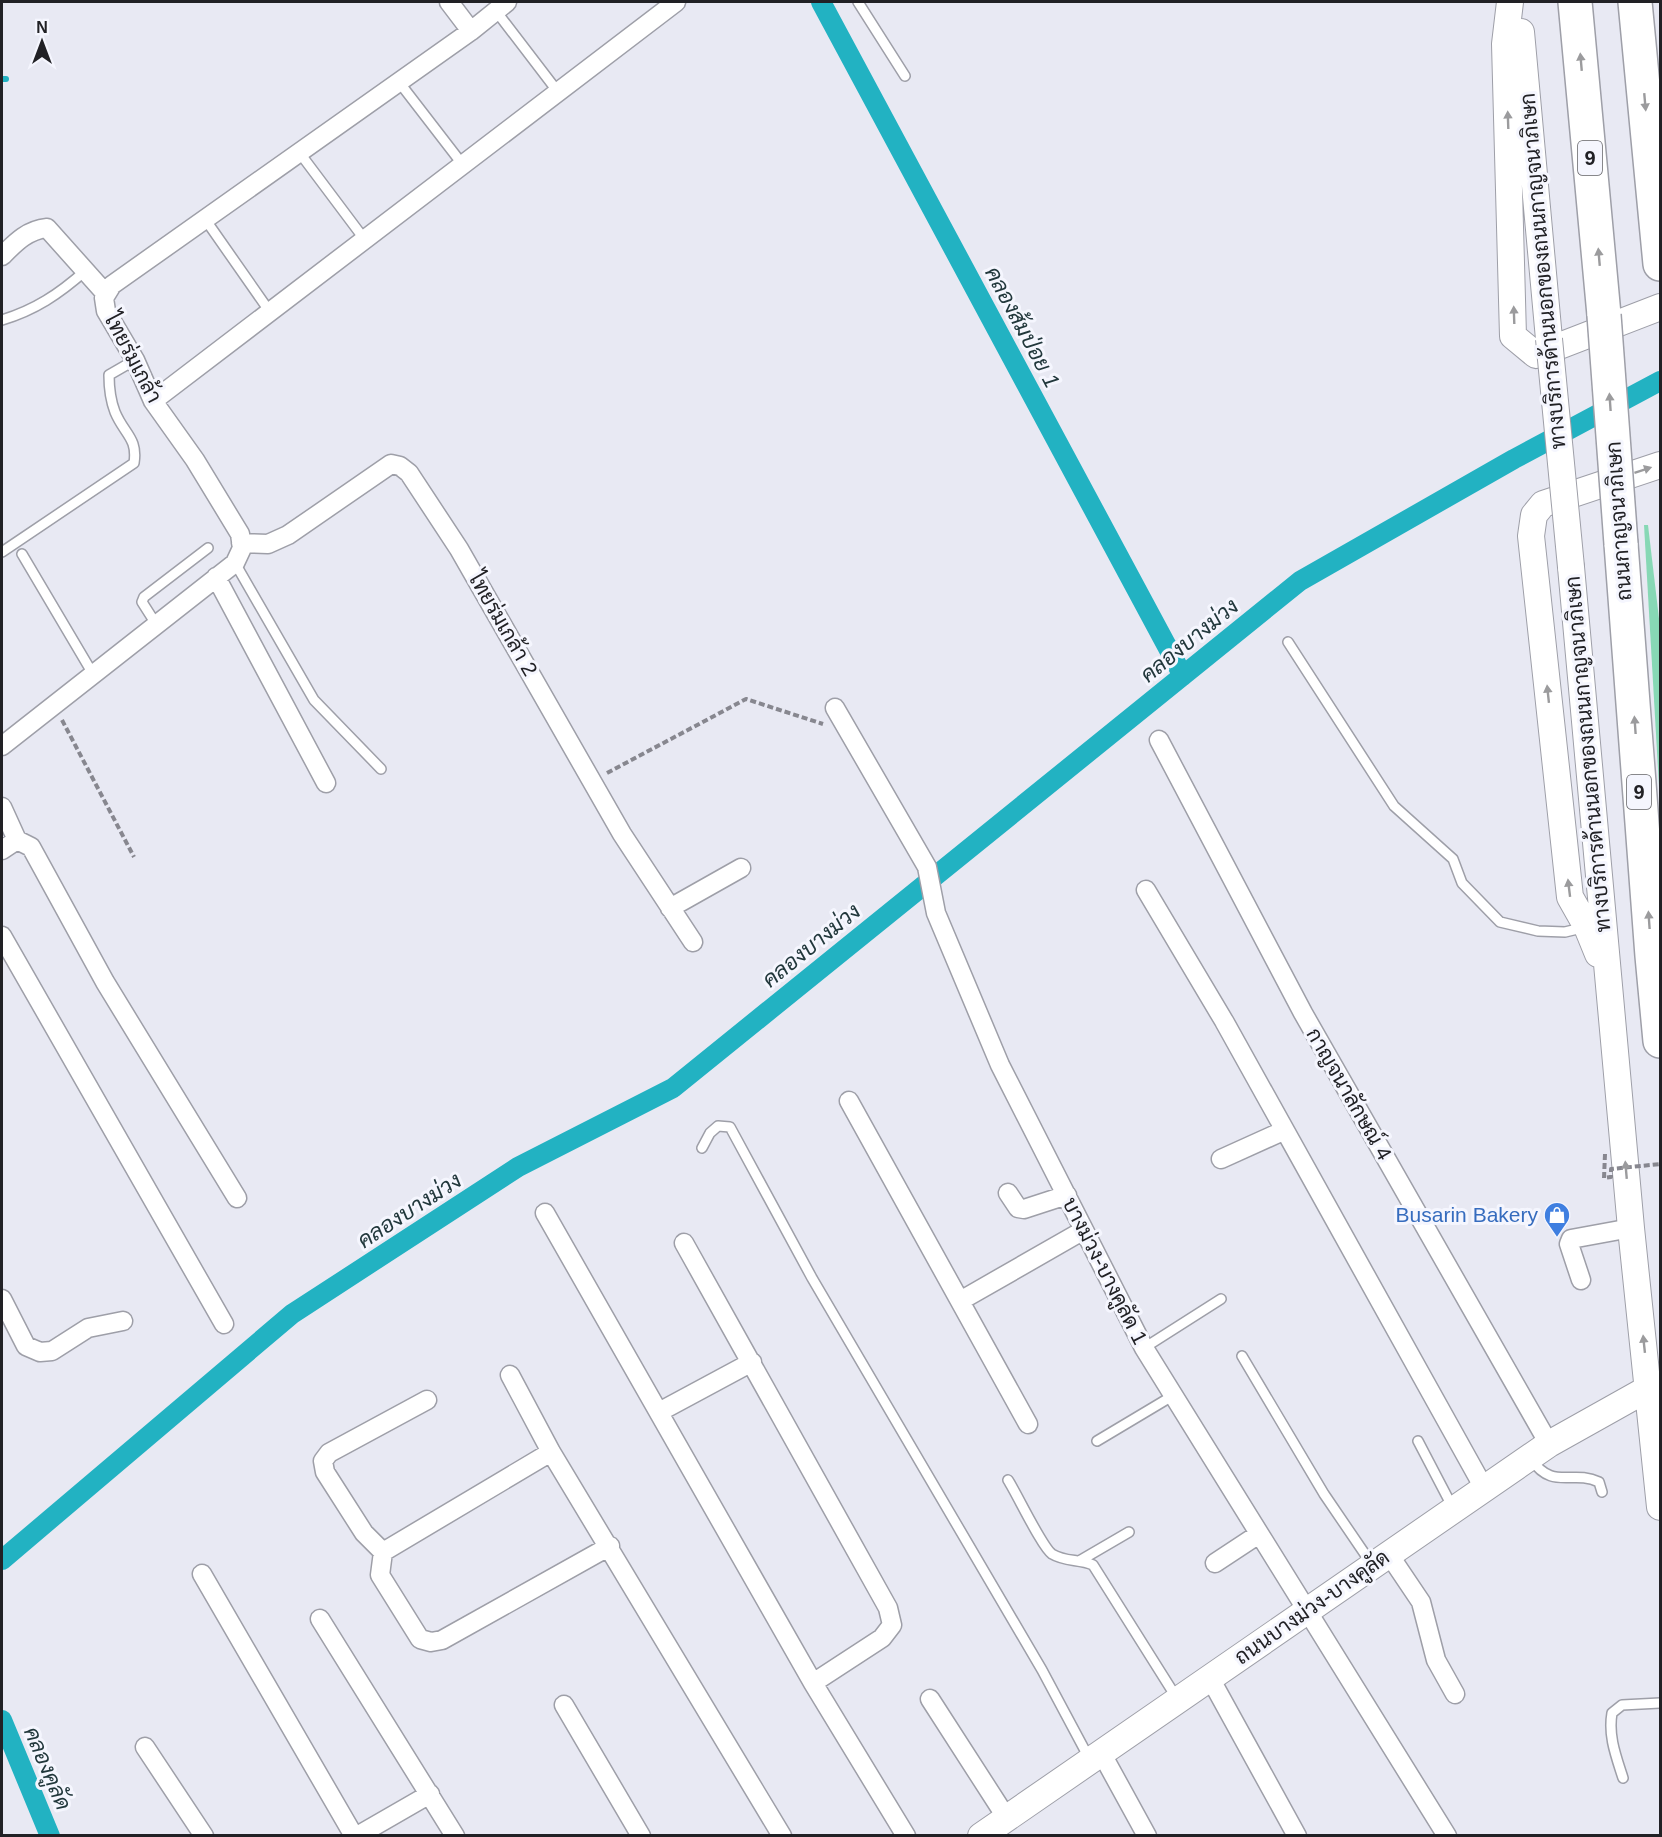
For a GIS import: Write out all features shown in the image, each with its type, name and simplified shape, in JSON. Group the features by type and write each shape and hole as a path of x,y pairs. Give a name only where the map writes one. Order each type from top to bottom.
{"highway":[{"name":"ถนนกาญจนาภิเษก","path":"1575,2 1604,315 1660,1041"},
{"path":"1635,2 1660,264"}],"main road":[{"path":"1510,2 1505,44 1513,336 1536,355 1660,308"},
{"name":"ทางบริการด้านนอกของถนนกาญจนาภิเษก","path":"1518,2 1631,1228 1660,1507"},
{"path":"1608,980 1587,927 1570,897 1531,536 1534,515 1543,504 1660,465"},
{"name":"ถนนบางม่วง-บางคูลัด","path":"995,1829 1539,1450 1649,1388"}],"street":[{"path":"449,2 471,31"},
{"path":"153,401 676,2"},
{"name":"ไทยร่มเกล้า","path":"241,543 240,534 195,460 153,401 135,360 106,311 104,298 112,285 471,31 502,6"},
{"path":"2,256 21,237 36,229 47,228 106,294"},
{"name":"ไทยร่มเกล้า 2","path":"241,543 268,544 288,535 391,464 400,466 409,473 459,549 592,782 693,942"},
{"path":"2,746 235,562 242,548 241,543"},
{"path":"216,577 326,783"},
{"name":"บางม่วง-บางคูลัด 1","path":"835,708 927,867 936,914 1000,1065 1144,1348 1447,1836"},
{"name":"กาญจนาลักษณ์ 4","path":"1160,740 1303,1013 1539,1450"},
{"path":"2,807 17,840 31,847 105,982 237,1198"},
{"path":"2,850 17,840"},
{"path":"670,908 741,868"},
{"path":"1146,890 1224,1021 1283,1131 1484,1488"},
{"path":"2,936 224,1324"},
{"path":"849,1101 1028,1424"},
{"path":"1221,1159 1283,1131"},
{"path":"1008,1193 1018,1208 1024,1209 1066,1195"},
{"path":"545,1213 813,1683 906,1836"},
{"path":"1581,1281 1569,1244 1571,1239 1631,1228"},
{"path":"960,1301 1084,1230"},
{"path":"684,1243 888,1608 892,1625 882,1638 813,1683"},
{"path":"2,1299 26,1346 40,1352 52,1351 88,1328 123,1321"},
{"path":"659,1412 752,1362"},
{"path":"510,1375 551,1452 782,1836"},
{"path":"428,1400 329,1453 324,1461 325,1472 364,1533 382,1552 380,1575 420,1639 431,1642 442,1640 609,1546"},
{"path":"382,1552 551,1452"},
{"path":"1215,1563 1259,1534"},
{"path":"1380,1559 1421,1602 1436,1660 1455,1694"},
{"path":"202,1574 356,1836 430,1794"},
{"path":"320,1619 455,1836"},
{"path":"1210,1678 1297,1836"},
{"path":"930,1700 995,1829"},
{"path":"564,1705 642,1836"},
{"path":"145,1747 204,1836"},
{"path":"1096,1758 1148,1836"}],"lane":[{"path":"858,2 905,76"},
{"path":"502,6 558,92"},
{"path":"399,82 463,165"},
{"path":"299,152 365,240"},
{"path":"205,219 270,312"},
{"path":"2,320 29,312 60,293 84,271"},
{"path":"2,552 134,463 136,448 115,411 109,394 109,375 135,360"},
{"path":"156,624 142,603 144,597 208,548"},
{"path":"22,554 93,674"},
{"path":"235,562 314,700 381,769"},
{"path":"1288,642 1394,806 1453,859 1462,883 1500,922 1538,931 1564,932 1587,927"},
{"path":"702,1148 710,1133 718,1126 730,1126 812,1278 1096,1758"},
{"path":"1144,1348 1221,1299"},
{"path":"1242,1356 1324,1494 1380,1559"},
{"path":"1097,1441 1174,1395"},
{"path":"1418,1441 1454,1509"},
{"path":"1539,1450 1539,1471 1551,1477 1591,1478 1599,1482 1602,1492"},
{"path":"1008,1480 1050,1553 1065,1560 1081,1560 1093,1565 1178,1700"},
{"path":"1081,1560 1129,1532"},
{"path":"1623,1778 1612,1747 1610,1727 1612,1713 1622,1705 1660,1703"}],"path":[{"path":"592,782 746,699 849,733"},
{"path":"54,705 134,857"},
{"path":"1605,1154 1604,1178 1611,1177 1611,1169 1660,1164"}],"green space":[{"path":"1644,525 1648,525 1660,627 1660,804"}],"waterway":[{"name":"คลองส้มป่อย 1","path":"821,2 1183,676"},
{"name":"คลองบางม่วง","path":"2,1560 292,1314 518,1167 673,1088 1300,581 1514,459 1660,381"},
{"name":"คลองคูลัด","path":"2,1720 50,1836"}],"place":[{"name":"Busarin Bakery","path":"1557,1238"}]}
